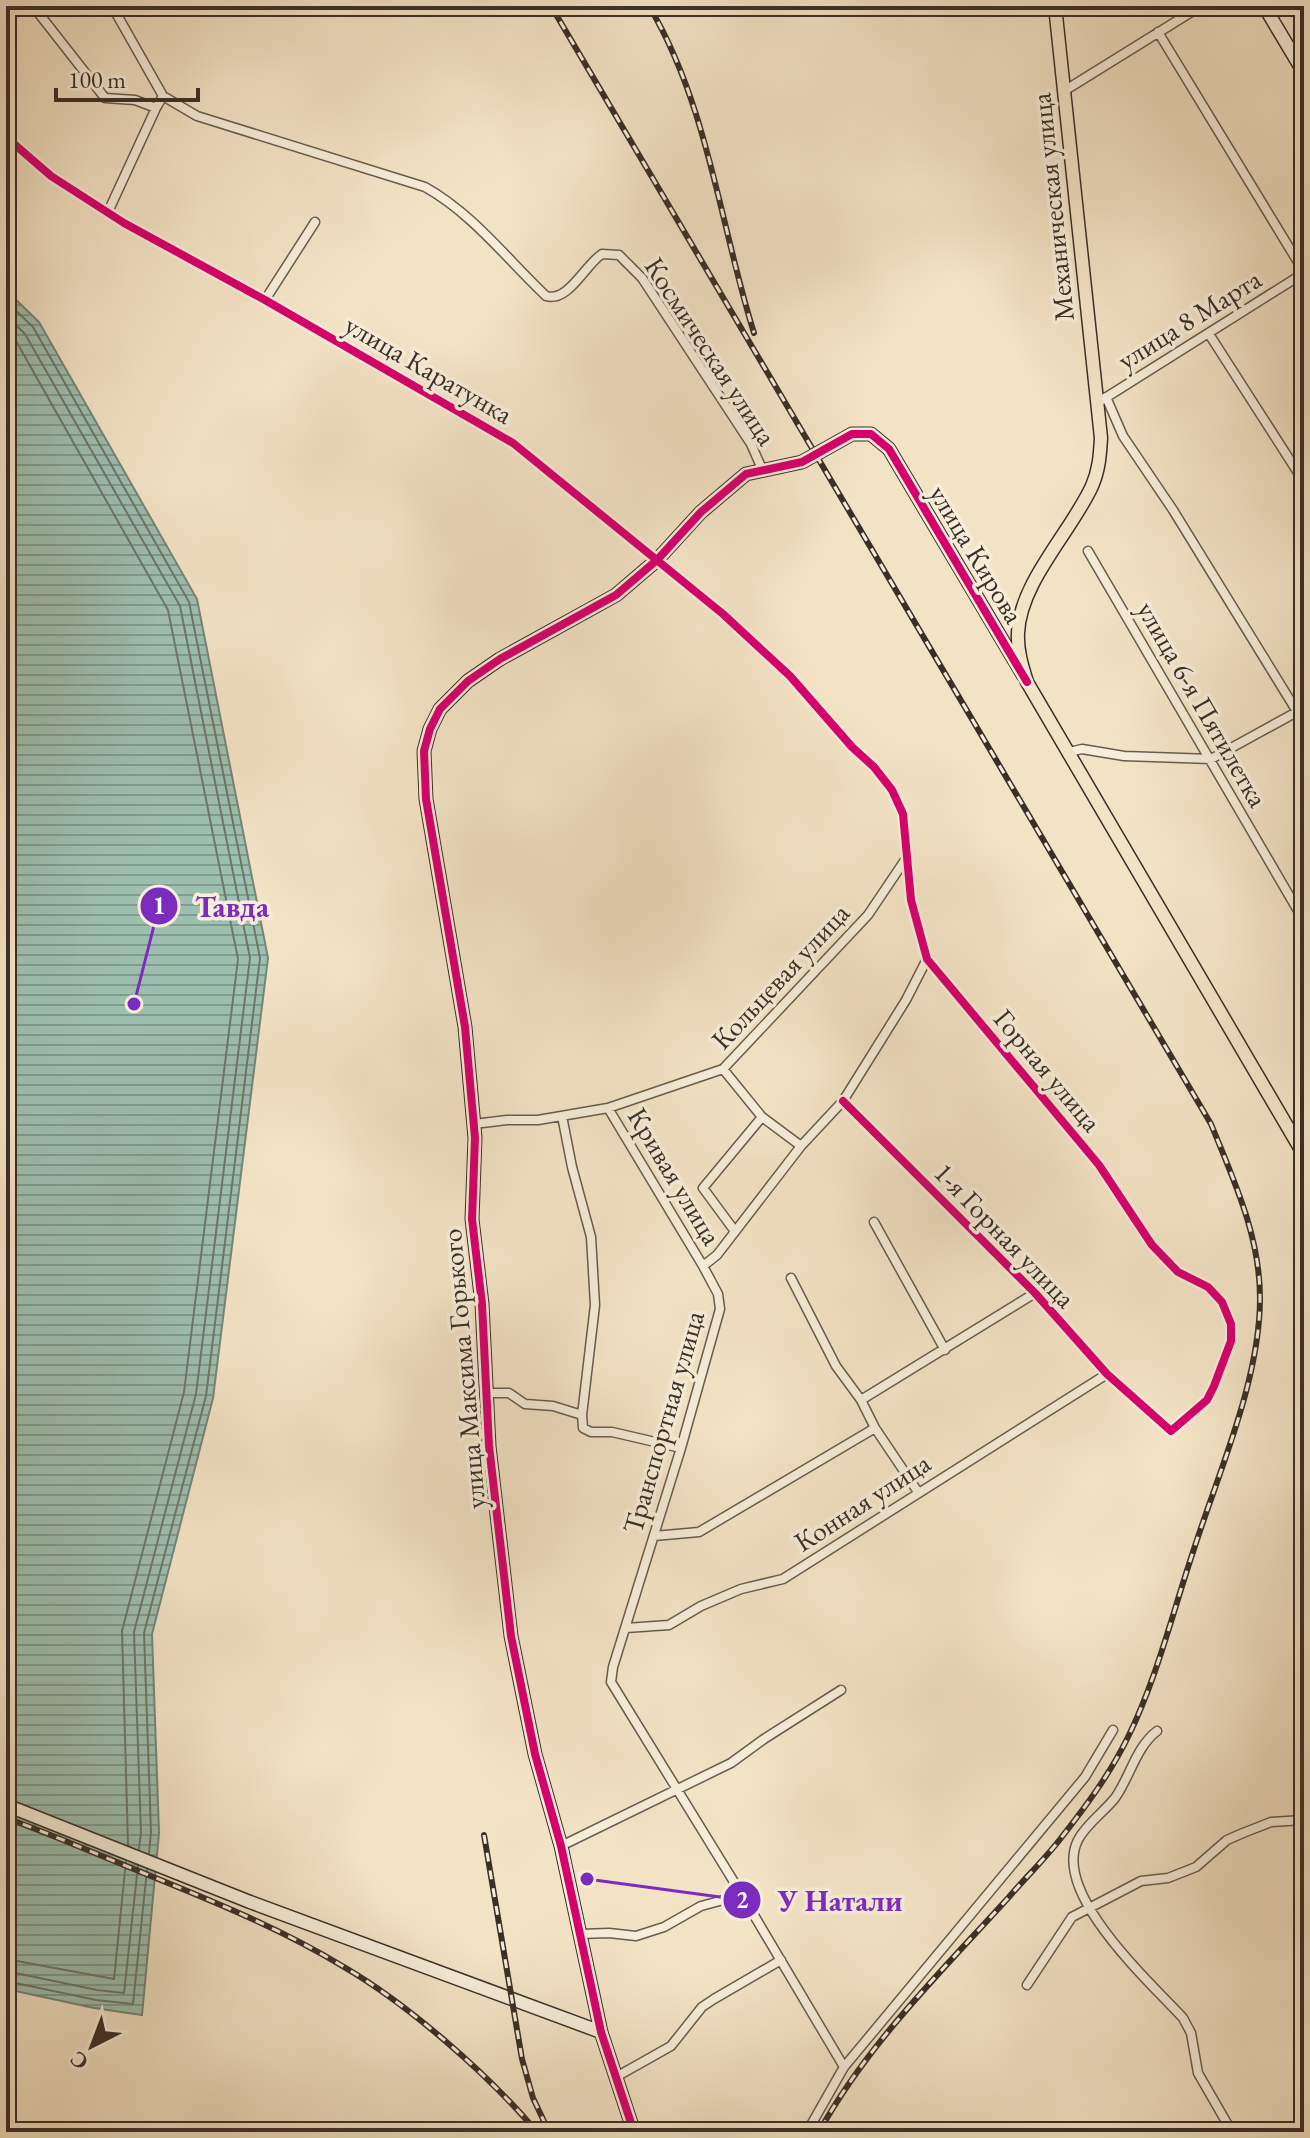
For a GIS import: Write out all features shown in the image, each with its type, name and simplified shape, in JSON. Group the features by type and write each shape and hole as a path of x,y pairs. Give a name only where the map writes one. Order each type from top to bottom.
{"main road":[{"name":"Механическая улица","path":"1055,6 1102,400"},
{"name":"улица Кирова","path":"1102,400 1099,465 1092,485 1071,525 1043,567 1019,619 1019,654 1027,682 1304,1155"}],"street":[{"path":"33,6 105,98 135,100 156,108"},
{"path":"108,212 163,96 112,6"},
{"path":"1064,91 1201,6"},
{"path":"1264,6 1304,73"},
{"path":"1158,32 1304,273"},
{"name":"Космическая улица","path":"163,96 197,116 425,187 441,196 551,298 561,295 602,254 619,255 642,278 751,444 762,469"},
{"name":"улица Каратунка","path":"6,137 51,176 108,212 513,443 723,614 790,676 892,790 903,814 906,838"},
{"path":"265,300 315,222"},
{"name":"улица 8 Марта","path":"1102,400 1304,273"},
{"path":"1209,334 1304,482"},
{"name":"Механическая улица","path":"1102,400 1300,710 1304,723"},
{"name":"улица Максима Горького","path":"634,2132 601,2032 561,1846 535,1754 511,1636 489,1446 482,1304 472,1219 474,1124 465,1027 426,799 424,751 440,709 468,681 500,659 616,595 657,560 701,512 746,474 802,462 852,434 871,434 889,449"},
{"name":"улица Кирова","path":"889,449 1027,682"},
{"name":"улица 6-я Пятилетка","path":"1088,551 1304,921"},
{"path":"1069,752 1082,749 1124,756 1211,759 1300,710"},
{"name":"Горная улица","path":"906,838 911,900 927,959 1099,1165 1152,1245 1178,1272 1208,1287 1218,1296 1231,1324 1231,1341 1207,1400 1171,1431"},
{"name":"Кольцевая улица","path":"474,1124 538,1120 608,1108 723,1069 868,915 906,859"},
{"path":"703,1266 717,1255 801,1146 843,1101 906,1000 927,959"},
{"path":"723,1069 762,1117 801,1146"},
{"name":"1-я Горная улица","path":"843,1101 1035,1293 1107,1374 1171,1431"},
{"name":"Кривая улица","path":"608,1108 703,1266"},
{"path":"562,1116 591,1237 595,1305 583,1428 681,1448"},
{"path":"734,1230 703,1188 762,1117"},
{"path":"874,1222 945,1350"},
{"name":"Транспортная улица","path":"677,1790 611,1682 720,1309 718,1294 703,1266"},
{"path":"791,1278 836,1366 861,1400 875,1428 918,1492"},
{"path":"861,1400 1035,1293"},
{"name":"Конная улица","path":"626,1628 669,1625 701,1606 741,1589 783,1579 1107,1374"},
{"path":"486,1393 509,1393 525,1404 553,1406 582,1415"},
{"path":"654,1536 699,1532 875,1428"},
{"path":"561,1846 731,1763 841,1690"},
{"path":"807,2132 844,2067 1085,1777 1113,1730"},
{"path":"1157,1731 1147,1739 1114,1798 1078,1839 1074,1855 1076,1886 1088,1908 1125,1954 1183,2018 1191,2033 1198,2073 1232,2132"},
{"path":"677,1790 844,2067"},
{"path":"6,1805 250,1902 601,2032"},
{"path":"1027,1985 1072,1917 1141,1881 1168,1878 1196,1867 1227,1840 1243,1833 1271,1822 1304,1820"},
{"path":"580,1934 636,1936 664,1927 701,1906 742,1895"},
{"path":"616,2077 671,2046 702,2007 781,1960"}],"water":[{"path":"6,290 39,322 197,599 268,958 213,1398 152,1634 159,1833 142,2015 6,1989"}],"railway":[{"path":"551,6 1211,1124 1251,1231 1259,1275 1258,1329 1246,1393 1156,1668 1121,1751 1088,1802 1042,1861 883,2038 838,2099 819,2132"},
{"path":"649,6 686,84 699,124 754,333"},
{"path":"6,1818 244,1915 344,1967 395,2001 446,2042 495,2087 537,2132"},
{"path":"484,1835 522,2059 533,2098 549,2132"}],"cycle path":[{"path":"6,137 51,176 124,223 513,443 723,614 790,676 892,790 903,814 911,900 927,959 1099,1165 1152,1245 1178,1272 1208,1287 1222,1302 1231,1324 1231,1341 1207,1400 1171,1431 1107,1374 1035,1293 843,1101"},
{"path":"634,2132 601,2032 561,1846 535,1754 511,1636 489,1446 482,1304 472,1219 475,1138 465,1027 426,799 424,751 440,709 468,681 500,659 616,595 657,560 701,512 746,474 802,462 852,434 871,434 889,449 1027,682"}],"place":[{"name":"Тавда","path":"134,1004"},
{"name":"У Натали","path":"587,1879"}]}
